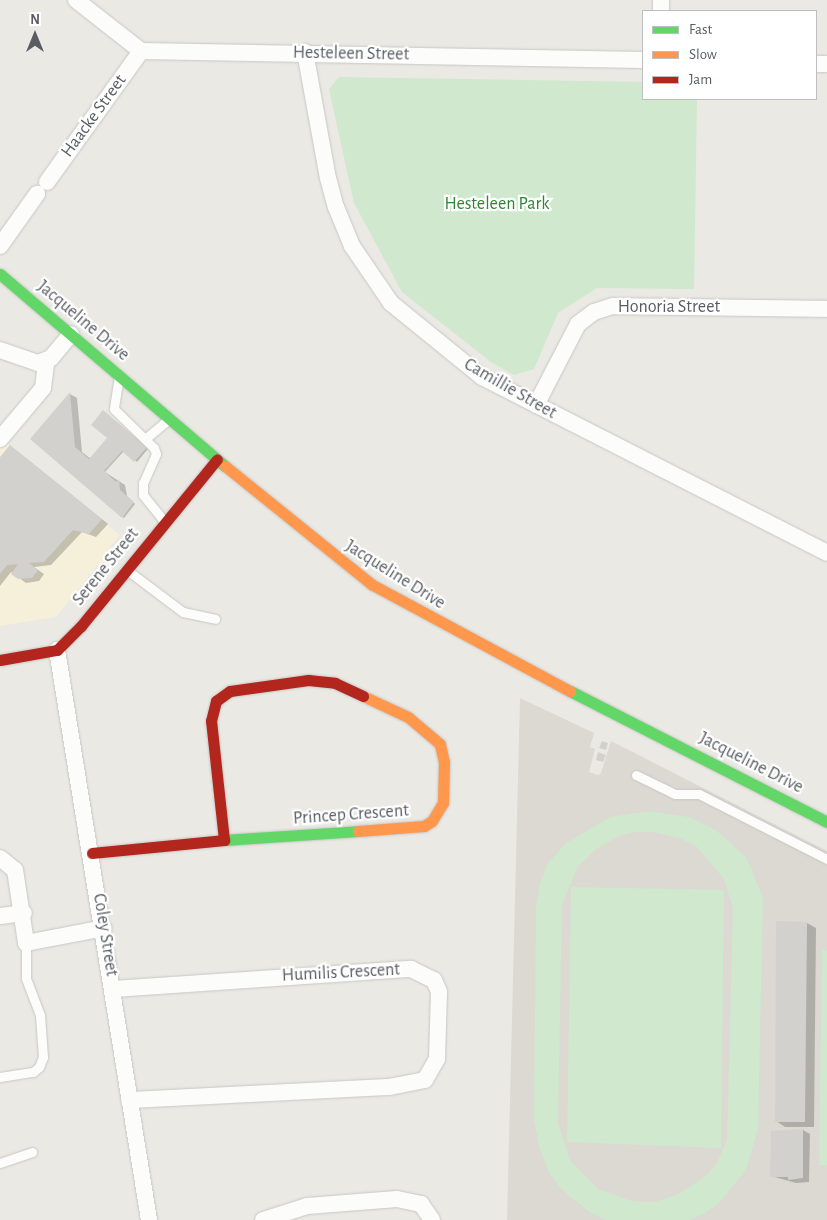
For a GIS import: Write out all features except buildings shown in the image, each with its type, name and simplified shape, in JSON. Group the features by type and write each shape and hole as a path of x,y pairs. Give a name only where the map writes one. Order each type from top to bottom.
{"street":[{"path":"76,0 140,51"},
{"name":"Hesteleen Street","path":"140,51 305,52 642,60"},
{"name":"Haacke Street","path":"47,182 140,51"},
{"name":"Camillie Street","path":"305,52 328,178 336,208 352,246 372,279 391,303 447,351 482,377 827,553"},
{"path":"0,246 37,194"},
{"name":"Jacqueline Drive","path":"0,274 344,566 410,608 827,822"},
{"name":"Honoria Street","path":"536,405 578,324 594,312 613,306 827,309"},
{"path":"0,440 43,388 46,362 71,334"},
{"path":"0,350 32,363 46,362"},
{"name":"Serene Street","path":"57,650 126,570 216,459"},
{"path":"0,660 57,650"},
{"name":"Coley Street","path":"57,650 114,989 149,1220"},
{"name":"Princep Crescent","path":"92,853 224,840 424,826 432,821 442,803 444,762 440,744 408,717 335,683 308,680 230,691 216,701 211,721 224,840"},
{"path":"0,858 15,870 24,912 26,943 104,928"},
{"path":"0,916 24,912"},
{"name":"Humilis Crescent","path":"114,989 412,969 434,980 439,992 437,1059 425,1080 389,1087 130,1100"},
{"path":"262,1220 307,1206 397,1199 421,1204 432,1220"}],"lane":[{"path":"119,374 114,408 146,439 156,454 143,483 143,495 165,522"},
{"path":"146,439 170,418"},
{"path":"126,570 183,612 215,619"},
{"path":"636,775 675,794 699,794 827,859"},
{"path":"0,1077 33,1072 39,1067 43,1057 40,1015 26,978 26,943"},
{"path":"0,1163 32,1152"}],"shaded area":[{"path":"5,442 120,535 107,550 111,553 100,567 97,565 56,617 0,626 0,448"},
{"path":"520,698 594,733 590,747 595,749 589,772 598,775 601,773 611,741 827,851 827,1220 507,1220"}],"green space":[{"name":"Hesteleen Park","path":"339,77 642,82 642,100 697,100 694,289 597,288 558,313 534,369 514,375 491,362 402,292 354,203 329,89"},
{"path":"650,811 689,817 717,831 746,857 763,897 758,1128 746,1170 719,1203 705,1213 689,1220 605,1220 588,1211 561,1189 550,1174 539,1147 534,1119 536,906 540,882 548,863 566,843 610,817","holes":["635,832 653,832 680,838 697,847 724,879 733,908 727,1140 717,1163 706,1176 677,1195 654,1202 632,1201 598,1189 570,1160 558,1123 562,904 578,866 596,849 621,835"]},
{"path":"571,887 724,890 721,1148 567,1142"},
{"path":"822,950 827,951 827,1165 819,1165"}],"traffic: fast":[{"path":"0,274 225,466"},
{"path":"570,691 827,822"},
{"path":"224,840 358,831"}],"traffic: slow":[{"path":"225,466 371,584 570,691"},
{"path":"358,831 424,826 432,821 443,803 444,762 440,744 408,717 363,696"}],"traffic: jam":[{"path":"0,660 57,650 81,626 217,459"},
{"path":"92,853 224,840 211,721 216,701 230,691 308,680 335,683 363,696"}]}
